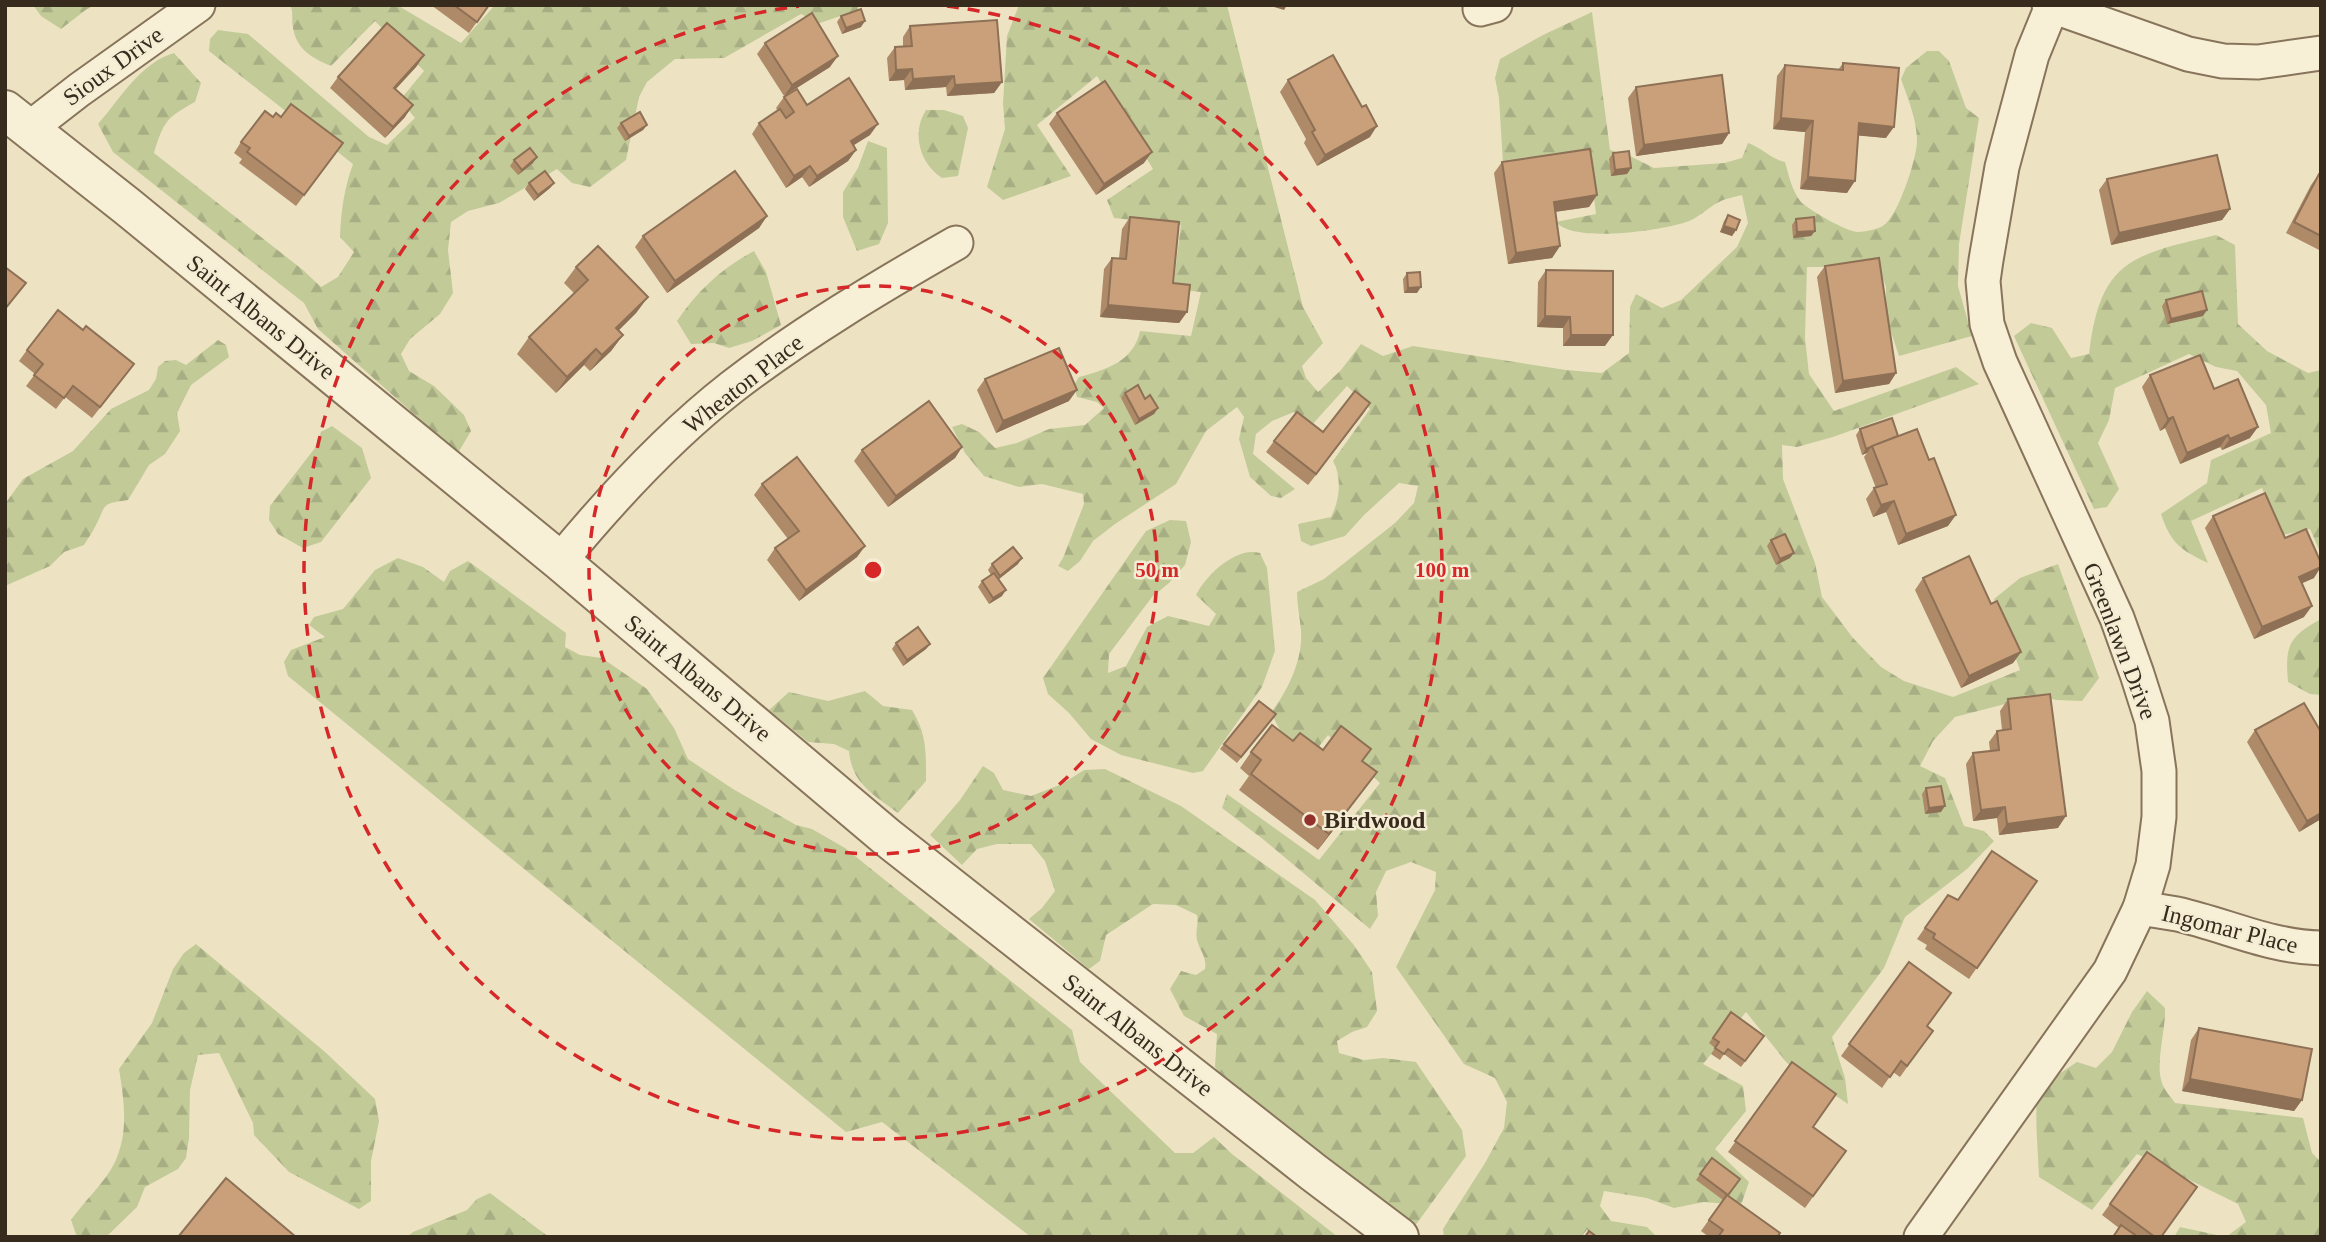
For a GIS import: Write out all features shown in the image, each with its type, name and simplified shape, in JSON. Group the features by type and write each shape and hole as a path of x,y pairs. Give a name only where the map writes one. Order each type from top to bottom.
{"street":[{"name":"Sioux Drive","path":"18,119 79,90 198,5"},
{"path":"2051,6 2188,54 2223,61 2258,62 2321,54"},
{"name":"Greenlawn Drive","path":"1921,1237 2104,981 2140,908 2153,865 2159,817 2159,771 2152,721 2117,618 2000,362 1987,324 1983,281 2001,167 2032,55 2051,6"},
{"name":"Saint Albans Drive","path":"18,119 560,561 888,838 1399,1237"},
{"name":"Wheaton Place","path":"560,561 613,499 687,425 730,388 790,344 956,243"},
{"name":"Ingomar Place","path":"2140,908 2179,915 2297,948 2321,948"}],"green space":[{"path":"33,5 96,5 61,29 41,16"},
{"path":"290,5 397,5 461,43 495,5 857,5 858,10 820,23 801,14 724,58 675,59 647,82 639,97 626,160 590,187 572,183 557,169 499,203 468,211 451,222 448,250 453,293 440,314 410,339 401,354 409,371 434,386 464,415 471,431 458,453 318,329 304,303 113,152 98,124 141,73 174,53 201,83 195,102 167,122 154,153 321,287 338,277 354,252 340,237 347,182 353,164 209,51 210,39 218,30 248,34 369,137 387,145 415,118 400,100 424,71 375,21 331,66 324,63 306,52 298,42"},
{"path":"1019,5 1227,5 1303,307 1323,343 1302,366 1306,378 1318,392 1341,370 1361,344 1383,356 1413,346 1566,370 1602,373 1629,353 1630,307 1636,294 1662,308 1681,300 1737,247 1748,223 1742,195 1721,201 1688,221 1655,229 1597,234 1565,228 1556,222 1596,214 1589,156 1503,163 1499,98 1495,78 1500,59 1543,35 1592,12 1610,150 1654,168 1724,163 1742,158 1748,143 1785,162 1795,193 1805,206 1837,225 1858,232 1879,228 1889,220 1901,199 1910,173 1917,133 1901,79 1906,68 1927,51 1939,51 1949,61 1966,108 1979,118 1959,244 1958,286 1972,336 1899,356 1886,317 1886,287 1879,267 1807,267 1805,338 1809,374 1834,411 1956,367 1979,384 1833,437 1797,447 1782,445 1783,479 1815,563 1822,597 1853,638 1881,667 1904,681 1953,697 2020,670 1994,599 2020,578 2058,564 2099,678 2082,701 2036,696 1955,717 1933,741 1920,766 1945,778 1964,826 1984,831 1994,841 1967,869 1905,917 1884,968 1832,1037 1845,1078 1848,1104 1787,1063 1746,1012 1703,1064 1743,1086 1746,1111 1715,1149 1749,1182 1741,1205 1704,1202 1674,1208 1647,1198 1604,1191 1600,1206 1611,1221 1647,1227 1657,1237 1598,1237 1587,1230 1581,1237 1444,1237 1443,1229 1504,1128 1507,1102 1495,1078 1464,1064 1396,967 1435,890 1436,872 1411,862 1386,871 1376,892 1378,916 1370,929 1222,808 1227,794 1319,860 1380,783 1328,735 1313,754 1288,745 1271,713 1288,685 1300,653 1297,592 1324,579 1395,523 1414,503 1418,486 1399,483 1345,536 1311,546 1301,541 1298,524 1331,517 1339,489 1338,474 1333,461 1370,409 1347,386 1310,427 1294,412 1272,421 1256,434 1253,454 1295,489 1281,498 1271,496 1250,477 1239,439 1244,417 1237,407 1206,431 1176,484 1093,541 1080,561 1068,571 1058,566 1084,504 1083,494 1042,484 1019,487 984,476 965,453 952,427 962,424 979,432 995,448 1017,443 1049,429 1085,425 1104,408 1097,402 1077,397 1074,385 1079,377 1109,367 1125,357 1132,350 1140,331 1191,336 1201,292 1173,289 1181,225 1114,218 1107,200 1153,169 1097,76 1037,125 1071,176 1003,200 987,187 1005,129 1003,104 1007,36"},
{"path":"926,110 944,110 963,116 968,128 958,176 942,178 934,172 923,156 919,128"},
{"path":"868,141 887,148 888,223 879,244 857,251 843,217 843,192 858,168"},
{"path":"2216,235 2235,245 2238,324 2267,351 2308,373 2321,370 2321,554 2310,529 2282,535 2262,488 2191,521 2208,563 2178,545 2165,524 2161,514 2207,483 2211,460 2271,433 2266,405 2237,371 2216,367 2189,354 2115,388 2109,420 2098,443 2119,489 2107,507 2094,509 2014,336 2031,323 2052,328 2071,358 2089,354 2094,322 2102,298 2112,280 2126,266 2142,256"},
{"path":"754,251 766,272 781,325 752,341 729,348 714,343 691,344 677,321 711,281"},
{"path":"218,340 226,345 229,357 191,385 177,413 180,431 165,454 149,465 128,500 113,502 104,508 84,545 64,552 50,566 5,586 5,504 23,479 73,451 111,409 149,390 156,379 158,367 165,361 176,360 186,365"},
{"path":"332,426 362,448 371,478 321,542 303,548 278,534 269,520 270,506 315,448 321,432"},
{"path":"1170,520 1186,521 1191,542 1185,565 1152,597 1109,654 1108,673 1126,666 1147,627 1168,616 1209,626 1216,614 1196,595 1214,571 1232,558 1251,552 1260,553 1267,568 1275,651 1262,687 1203,771 1193,773 1121,755 1091,739 1048,694 1043,678 1146,531"},
{"path":"398,558 423,567 444,582 450,571 468,561 566,633 565,647 580,655 602,658 647,689 674,728 688,759 733,789 796,825 812,829 845,848 1072,1030 1080,1062 1175,1153 1193,1153 1214,1137 1338,1237 1031,1237 882,1122 846,1132 288,676 284,662 291,650 325,637 309,625 314,617 343,609 375,570"},
{"path":"2321,619 2321,695 2310,694 2288,682 2287,660 2295,637"},
{"path":"865,691 883,706 912,710 923,736 926,781 898,813 872,794 859,780 854,772 849,751 834,744 808,742 769,710 789,692 828,701"},
{"path":"983,766 994,773 1003,790 1031,796 1062,784 1084,770 1105,769 1181,806 1315,900 1353,944 1372,972 1377,1011 1367,1027 1337,1041 1339,1053 1364,1060 1383,1058 1416,1062 1462,1130 1466,1156 1412,1230 1232,1089 1215,1067 1217,1034 1184,1016 1170,989 1181,971 1196,975 1205,969 1204,957 1198,944 1197,915 1176,905 1153,904 1106,935 1100,961 1089,969 1029,919 1055,891 1045,861 1031,844 997,844 977,849 962,865 930,835 960,800"},
{"path":"196,944 325,1052 375,1099 379,1121 371,1161 371,1201 359,1209 289,1172 254,1135 253,1123 219,1053 198,1055 190,1090 186,1158 178,1169 145,1187 137,1207 106,1237 77,1237 71,1220 106,1177 115,1162 122,1139 124,1116 119,1069 152,1023 173,969 184,953"},
{"path":"2147,991 2165,1008 2160,1075 2164,1088 2175,1103 2303,1118 2312,1153 2321,1162 2321,1237 2226,1237 2246,1222 2238,1204 2137,1154 2092,1210 2039,1177 2037,1097 2059,1074 2077,1062 2096,1068 2112,1052 2132,1012"},
{"path":"490,1193 549,1237 407,1237 467,1210 477,1199"},
{"path":"2180,1227 2226,1237 2174,1237"}],"building":[{"path":"454,5 489,5 477,22"},
{"path":"861,9 865,21 846,28 841,16"},
{"path":"812,13 838,56 792,85 765,43"},
{"path":"997,20 1002,82 955,85 954,76 913,79 912,69 896,70 895,47 912,46 910,26"},
{"path":"387,23 424,55 394,88 413,105 393,127 338,77"},
{"path":"1333,55 1362,107 1366,105 1377,126 1325,155 1288,80"},
{"path":"1843,63 1899,68 1894,127 1859,123 1855,181 1808,177 1813,121 1781,118 1785,65 1843,70"},
{"path":"1722,75 1729,133 1644,145 1636,87"},
{"path":"849,78 878,124 851,141 856,150 817,176 810,166 794,176 759,123 780,109 786,118 794,112 784,97 797,89 807,105"},
{"path":"1105,81 1152,152 1104,184 1057,113"},
{"path":"291,104 343,143 304,195 247,152 250,148 241,142 265,111 273,117 276,113 281,117"},
{"path":"640,112 647,125 629,136 621,123"},
{"path":"530,148 537,157 522,170 514,160"},
{"path":"1590,149 1597,195 1554,202 1560,246 1516,253 1502,162"},
{"path":"1629,151 1631,168 1615,170 1613,153"},
{"path":"2217,155 2230,209 2119,233 2107,179"},
{"path":"545,171 554,183 538,195 529,183"},
{"path":"735,171 767,216 675,281 643,236"},
{"path":"2319,174 2321,175 2321,236 2294,222"},
{"path":"1728,215 1740,220 1736,230 1724,226"},
{"path":"1130,217 1179,222 1173,283 1190,285 1187,312 1108,305 1112,258 1126,259"},
{"path":"1814,217 1815,231 1797,232 1796,219"},
{"path":"598,246 648,297 616,328 623,335 602,355 596,349 567,377 529,337 588,280 576,267"},
{"path":"1879,258 1896,373 1843,381 1825,266"},
{"path":"5,267 26,283 5,309"},
{"path":"1546,270 1613,271 1613,335 1571,335 1570,317 1545,316"},
{"path":"1420,272 1421,287 1408,288 1407,273"},
{"path":"2202,291 2207,310 2171,319 2166,300"},
{"path":"58,310 83,330 86,326 134,364 100,407 73,386 64,398 34,375 43,364 27,350"},
{"path":"1059,348 1077,390 1003,421 985,379"},
{"path":"2200,355 2214,389 2238,379 2258,427 2230,439 2228,435 2187,453 2173,417 2168,419 2150,375"},
{"path":"1138,385 1145,399 1150,395 1158,408 1139,419 1125,393"},
{"path":"1355,391 1370,403 1316,474 1274,441 1297,412 1323,432"},
{"path":"929,401 962,447 896,496 862,450"},
{"path":"1892,418 1898,436 1866,449 1860,429"},
{"path":"1917,429 1929,460 1934,458 1956,515 1906,534 1894,501 1881,505 1874,488 1887,484 1872,446"},
{"path":"797,457 865,546 806,590 775,548 799,531 762,484"},
{"path":"2265,493 2285,538 2306,529 2321,567 2299,577 2312,606 2262,627 2213,516"},
{"path":"1785,534 1794,553 1780,559 1771,540"},
{"path":"1013,547 1022,558 1000,576 992,564"},
{"path":"1969,556 1991,604 1997,601 2021,652 1969,676 1923,578"},
{"path":"994,573 1006,590 993,598 982,581"},
{"path":"918,627 930,644 907,660 896,643"},
{"path":"2050,694 2066,816 2007,824 2005,807 1981,810 1973,753 1999,750 1997,731 2011,729 2008,699"},
{"path":"1259,701 1276,714 1241,757 1224,744"},
{"path":"2304,703 2321,732 2321,813 2307,821 2255,730"},
{"name":"Birdwood","path":"1272,725 1293,741 1300,733 1323,750 1341,726 1371,749 1362,761 1377,772 1329,834 1251,774 1261,760 1251,752"},
{"path":"1941,786 1945,806 1929,808 1926,788"},
{"path":"1992,851 2037,881 1977,968 1933,938 1935,934 1925,928 1948,895 1958,900"},
{"path":"1909,962 1951,993 1927,1026 1933,1031 1907,1066 1901,1061 1890,1077 1849,1044"},
{"path":"1731,1012 1764,1036 1745,1061 1728,1049 1724,1054 1715,1048 1719,1042 1713,1038"},
{"path":"2199,1028 2312,1049 2302,1100 2190,1079"},
{"path":"1792,1062 1836,1094 1813,1127 1846,1151 1813,1196 1735,1141"},
{"path":"2147,1152 2197,1187 2161,1237 2155,1237 2110,1204"},
{"path":"1712,1158 1740,1179 1728,1195 1700,1174"},
{"path":"226,1178 296,1237 178,1237"},
{"path":"1727,1195 1780,1233 1777,1237 1718,1237 1723,1230 1709,1220"},
{"path":"2121,1225 2138,1237 2113,1237"},
{"path":"1589,1231 1597,1237 1585,1237"}],"place":[{"name":"Birdwood","path":"1310,820"}]}
